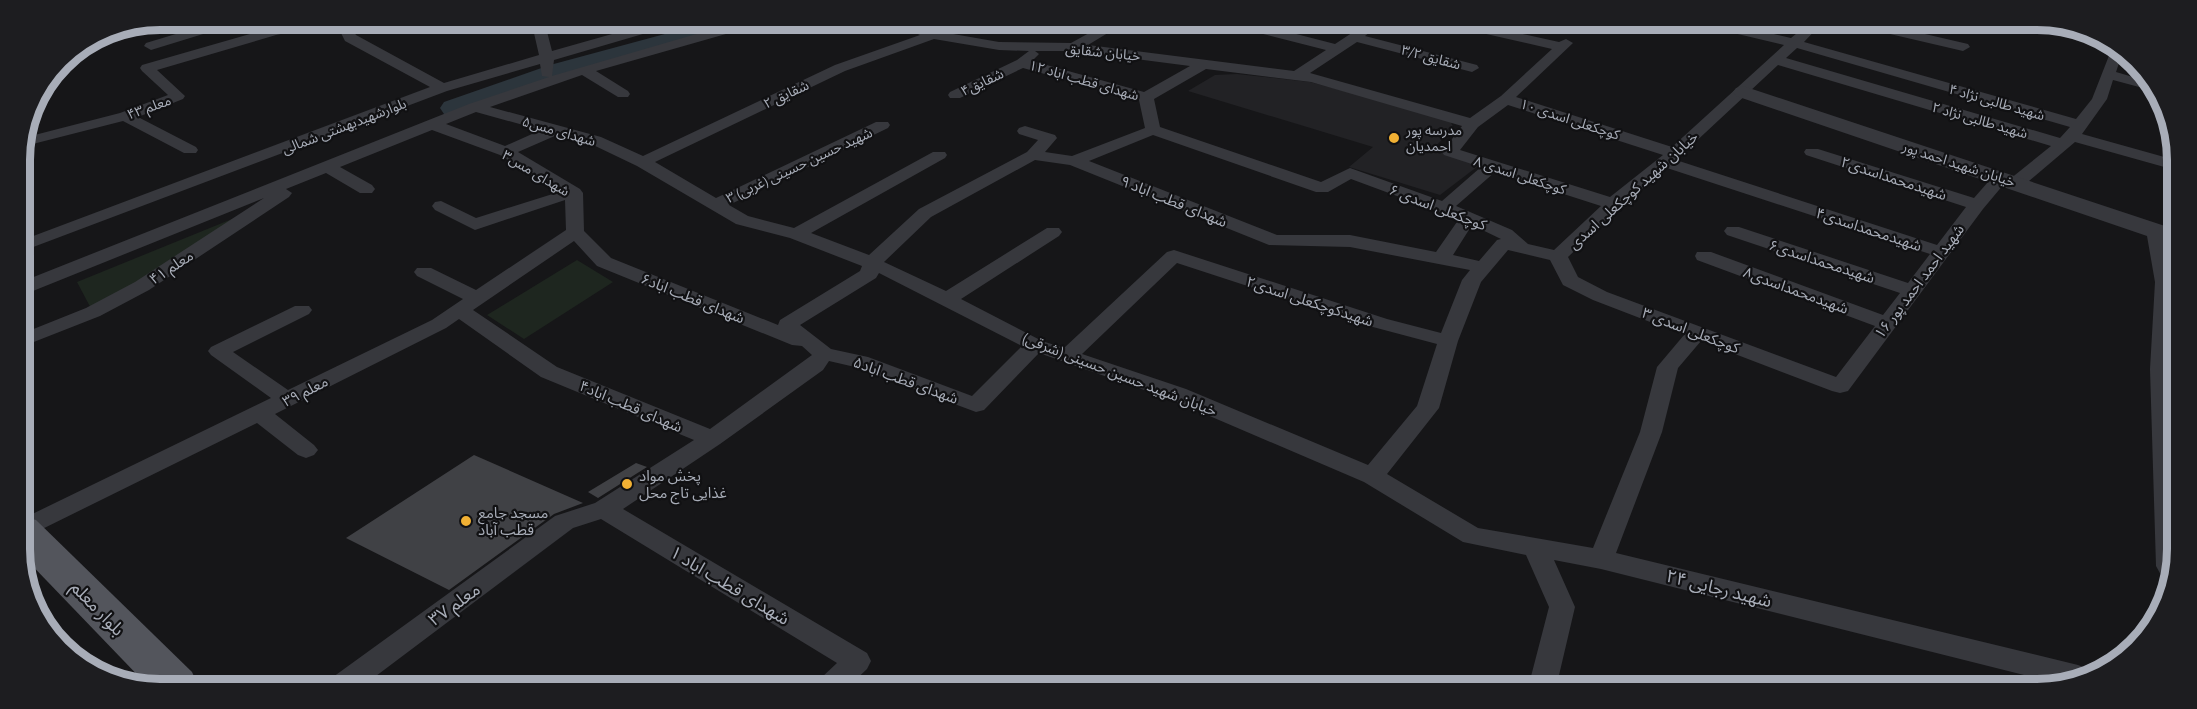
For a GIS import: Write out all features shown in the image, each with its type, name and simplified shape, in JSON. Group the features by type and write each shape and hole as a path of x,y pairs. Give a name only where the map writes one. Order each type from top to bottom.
{"main road":[{"name":"بلوار معلم","path":"30,538 170,679"}],"street":[{"path":"151,46 203,30"},
{"path":"274,31 279,30"},
{"path":"346,30 350,38 442,88"},
{"path":"539,30 546,58 548,82"},
{"name":"بلوارشهیدبهشتی شمالی","path":"150,220 442,88 641,30"},
{"name":"بلوارشهیدبهشتی شمالی","path":"30,245 150,220 319,170 474,106 584,70 724,30"},
{"name":"خیابان شقایق","path":"920,30 933,35 999,46 1074,47 1304,77"},
{"path":"1074,47 1103,30"},
{"path":"1264,30 1337,49"},
{"path":"1304,77 1337,49 1365,30"},
{"path":"1490,30 1564,45 1506,99"},
{"name":"شهید طالبی نژاد ۴","path":"1739,30 1794,43 1915,78 2071,135"},
{"name":"خیابان شهید کوچکعلی اسدی","path":"1372,476 1428,408 1448,341 1472,280 1504,244 1558,256 1613,204 1670,158 1808,30"},
{"path":"1890,30 1962,47"},
{"name":"معلم ۴۳","path":"31,141 125,116 178,96 147,68 274,31"},
{"name":"شقایق ۲","path":"643,162 840,68 933,35"},
{"name":"شقایق ۳/۲","path":"1355,37 1472,68"},
{"name":"شقایق۴","path":"955,95 1022,63 1039,48"},
{"name":"شهید احمد احمد پور ۱۶","path":"1840,386 1977,205 2071,135 2099,99 2114,56"},
{"name":"شهید طالبی نژاد ۲","path":"1776,60 1897,96 2071,135"},
{"name":"شهدای قطب اباد ۱۲","path":"1022,63 1146,97"},
{"path":"1074,161 1153,129 1146,97 1204,64"},
{"path":"584,70 623,94"},
{"path":"2108,74 2142,84"},
{"path":"1304,77 1472,124"},
{"name":"خیابان شهید احمد پور","path":"1743,92 2166,234"},
{"name":"کوچکعلی اسدی ۱۰","path":"1472,124 1506,99 1797,205"},
{"name":"شهدای مس۵","path":"474,106 595,140 643,162 717,204"},
{"path":"125,116 190,150"},
{"name":"شهدای مس۳","path":"431,124 506,152 574,193 575,232"},
{"name":"کوچکعلی اسدی ۸","path":"1472,124 1450,152 1613,204"},
{"name":"شهید حسین حسینی (غربی) ۳","path":"717,204 882,125"},
{"name":"کوچکعلی اسدی ۶","path":"1153,129 1322,188 1350,173 1469,217 1506,234 1523,248"},
{"path":"506,152 554,130"},
{"path":"822,352 787,324 869,274 872,263 925,213 1033,154 1048,138 1025,131"},
{"path":"2071,135 2167,163"},
{"name":"شهیدمحمداسدی۲","path":"1812,152 1977,205"},
{"name":"شهدای قطب اباد ۹","path":"1033,154 1074,161 1275,241 1350,241 1441,259"},
{"path":"796,234 939,155"},
{"path":"1444,208 1492,166"},
{"path":"319,170 366,189"},
{"name":"معلم ۴۱","path":"30,337 93,312 142,286 319,170"},
{"path":"441,206 475,225 539,202 574,193"},
{"name":"خیابان شهید حسین حسینی (شرقی)","path":"717,204 742,220 796,234 872,263 1035,345 1178,394 1372,476"},
{"name":"شهیدمحمداسدی۴","path":"1797,205 1941,252"},
{"path":"2085,207 2115,224 2141,244 2167,274"},
{"path":"1469,217 1441,259 1483,267"},
{"path":"30,284 150,220"},
{"name":"شهیدمحمداسدی۶","path":"1733,231 1912,291"},
{"name":"معلم ۳۹","path":"30,526 439,324 575,232"},
{"name":"شهدای قطب اباد۶","path":"575,232 604,262 822,352"},
{"path":"947,299 1053,232"},
{"name":"شهیدکوچکعلی اسدی۲","path":"1068,356 1174,256 1380,324 1448,341"},
{"name":"کوچکعلی اسدی ۳","path":"1558,256 1570,281 1600,296 1840,386"},
{"name":"شهیدمحمداسدی۸","path":"1704,256 1887,324"},
{"path":"424,272 477,298"},
{"path":"288,400 218,351 302,310"},
{"name":"شهدای قطب اباد۴","path":"459,310 549,372 712,439"},
{"path":"1601,559 1651,432 1668,367 1697,333"},
{"name":"شهدای قطب اباد۵","path":"822,352 861,362 976,405 1035,345"},
{"name":"معلم ۳۷","path":"351,679 564,522 604,509 712,439 798,378 815,364 822,352"},
{"path":"260,414 306,450"},
{"name":"شهید رجایی ۲۴","path":"1372,476 1473,536 1601,559 2070,675"},
{"name":"شهدای قطب اباد ۱","path":"604,509 857,661 838,679"},
{"path":"1535,547 1562,607 1544,679"}],"shaded area":[{"name":"مدرسه پور احمدیان","path":"1237,74 1310,82 1449,118 1454,129 1432,149 1482,163 1440,195 1349,167 1373,147 1188,91 1215,75"},
{"path":"269,204 95,316 77,282"},
{"path":"577,260 613,282 524,339 487,315"}],"building":[{"name":"مسجد جامع قطب آباد","path":"474,455 583,503 554,514 449,590 346,538"},
{"path":"636,463 647,467 598,498 588,492"}],"waterway":[{"path":"453,108 559,70 705,30"}],"place":[{"name":"مدرسه پور احمدیان","path":"1394,138"},
{"name":"پخش مواد غذایی تاج محل","path":"627,484"},
{"name":"مسجد جامع قطب آباد","path":"466,521"}]}
